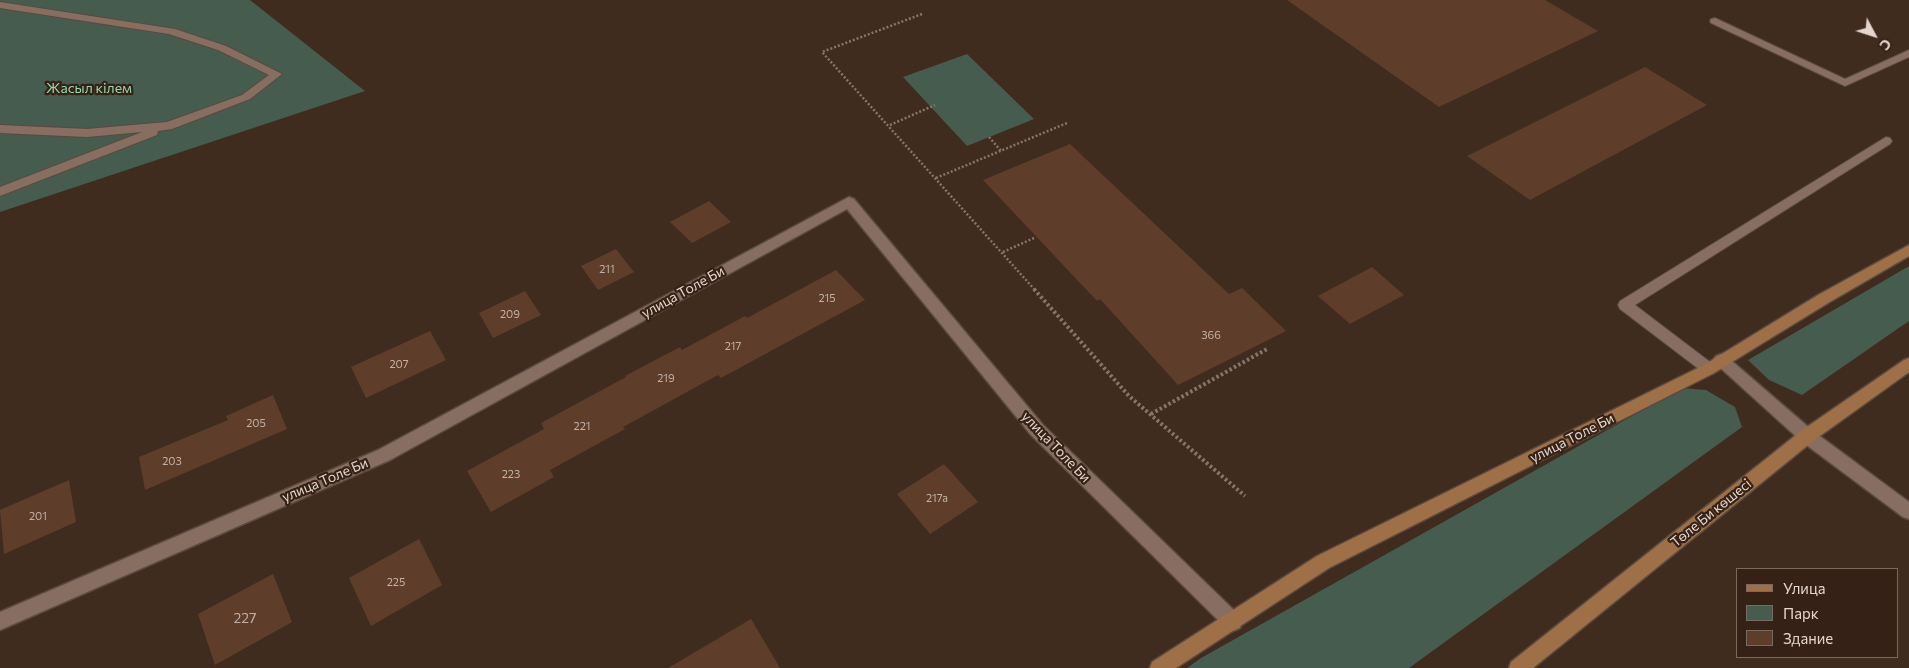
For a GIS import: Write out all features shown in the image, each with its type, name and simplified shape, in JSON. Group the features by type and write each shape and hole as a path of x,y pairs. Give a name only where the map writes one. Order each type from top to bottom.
{"main road":[{"name":"улица Толе Би","path":"1159,668 1233,622 1323,562 1715,365 1909,250"},
{"name":"Төле Би көшесі","path":"1518,668 1807,436 1909,364"}],"street":[{"name":"улица Толе Би","path":"0,621 384,455 849,202 1036,430 1233,622"},
{"path":"1715,365 1909,512"}],"lane":[{"path":"0,5 171,31 222,48 277,74 246,97 0,192"},
{"path":"1715,21 1845,83 1909,53"},
{"path":"0,129 86,133 168,126"},
{"path":"1715,365 1625,305 1886,141"}],"path":[{"path":"922,14 822,52 1129,396 1245,496"},
{"path":"889,125 935,105"},
{"path":"936,178 1067,123"},
{"path":"989,137 1001,151"},
{"path":"1002,252 1034,238"},
{"path":"1150,414 1267,349"}],"green space":[{"name":"Жасыл кілем","path":"0,0 250,0 365,91 0,212"},
{"path":"967,54 1034,119 967,146 903,77"},
{"path":"1909,266 1909,321 1802,395 1769,380 1748,360"},
{"path":"1682,388 1706,390 1735,407 1742,427 1409,668 1187,668 1201,658"}],"building":[{"path":"1287,0 1545,0 1598,31 1439,107"},
{"path":"1645,67 1707,105 1530,200 1467,156"},
{"path":"1070,144 1229,294 1242,288 1286,331 1178,385 1100,299 1097,301 983,180"},
{"path":"709,201 731,222 692,243 670,222"},
{"path":"616,249 634,272 598,290 581,266"},
{"path":"1372,267 1404,295 1350,324 1318,296"},
{"path":"836,270 865,300 721,378 718,375 623,427 625,429 550,470 554,477 491,512 467,471 544,429 541,423 625,376 680,347 682,350 745,316 747,318"},
{"path":"525,291 541,315 493,338 479,313"},
{"path":"430,331 446,360 366,398 351,367"},
{"path":"273,395 287,429 145,490 139,457 228,420 226,416"},
{"path":"944,464 978,502 930,534 897,494"},
{"path":"69,480 76,522 4,554 0,510"},
{"path":"419,539 442,585 371,626 349,578"},
{"path":"273,574 292,622 215,665 198,614"},
{"path":"751,619 780,668 668,668"}]}
